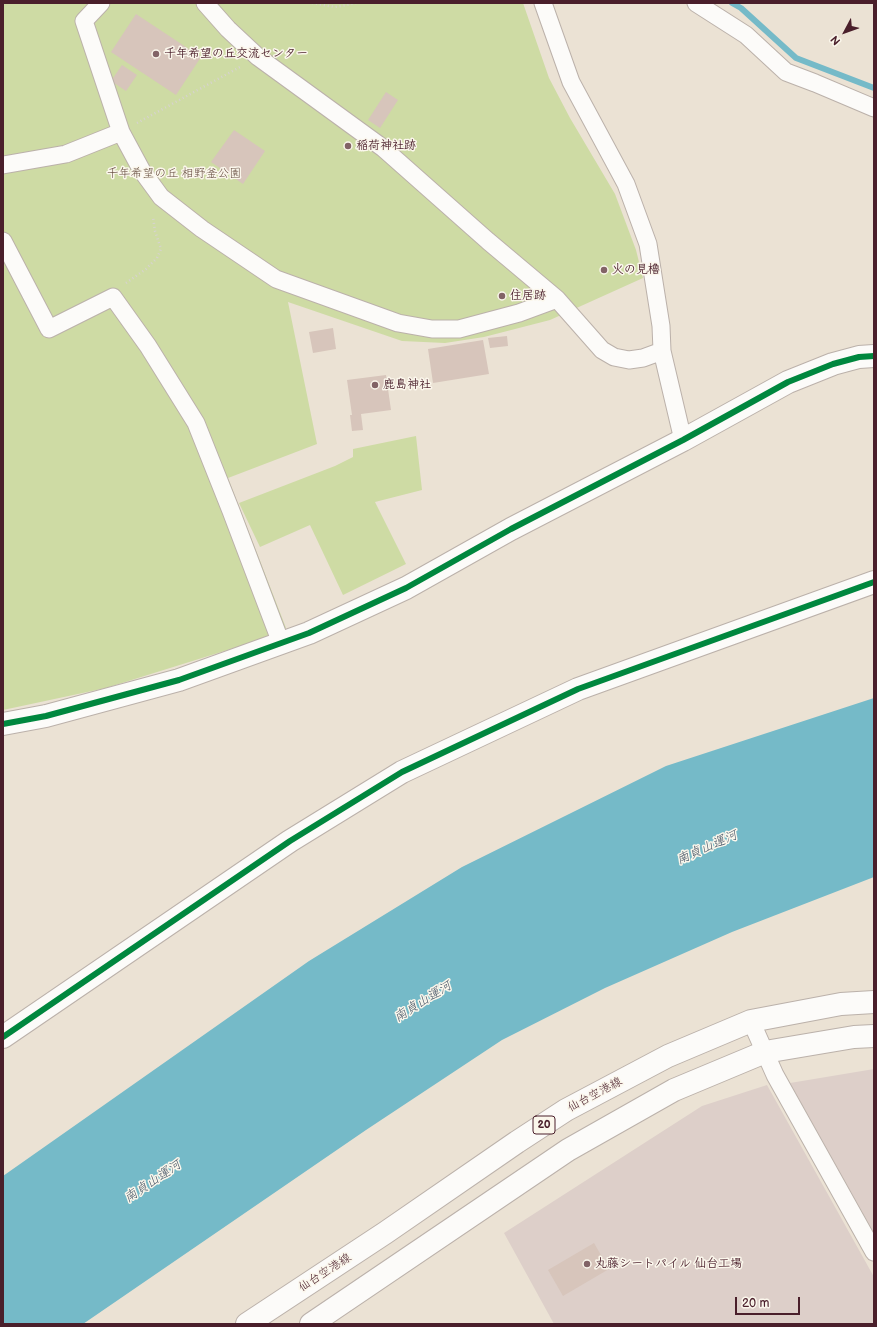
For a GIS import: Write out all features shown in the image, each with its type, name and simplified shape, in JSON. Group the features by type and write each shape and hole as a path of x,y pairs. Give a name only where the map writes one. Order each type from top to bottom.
{"street":[{"path":"101,3 84,20 121,132 142,171 161,197 202,229 276,279 398,323 432,329 459,329 519,313 557,299"},
{"path":"205,3 228,29 258,57 384,148 488,241 557,299 602,350 614,357 629,360 643,358 662,351"},
{"path":"543,3 571,82 626,184 648,244 661,326 662,351 683,440"},
{"path":"696,3 746,35 786,72 874,108"},
{"path":"3,165 66,154 121,132"},
{"path":"3,241 49,329 113,297 148,346 196,423 234,518 281,643"},
{"path":"3,724 46,716 179,680 309,633 406,588 511,529 683,440 788,382 833,364 859,356 874,356"},
{"path":"3,1037 290,841 402,772 578,689 874,582"},
{"name":"仙台空港線","path":"247,1324 379,1237 566,1110 668,1056 751,1021 841,1004 874,1002"},
{"path":"751,1021 775,1075 874,1252"},
{"path":"311,1324 568,1150 674,1090 765,1052 854,1037 874,1036"}],"path":[{"path":"312,3 335,7 357,3"},
{"path":"121,132 258,57"},
{"path":"113,297 129,281 146,269 157,258 161,248 155,231 152,212 161,197"}],"shaded area":[{"path":"874,1069 874,1233 790,1083"},
{"path":"767,1085 874,1277 874,1324 554,1324 504,1233 702,1106"}],"green space":[{"name":"千年希望の丘 相野釜公園","path":"3,3 523,3 549,78 570,118 615,194 636,250 643,278 550,320 484,337 445,343 402,341 288,302 317,444 228,478 286,628 250,643 106,688 3,710"},
{"path":"416,436 422,490 375,502 406,564 343,595 310,525 260,547 239,503 335,466 353,457 353,449"}],"water":[{"name":"南貞山運河","path":"874,698 874,877 732,932 605,988 502,1040 366,1130 83,1324 3,1324 3,1176 309,961 462,867 666,766"}],"building":[{"name":"千年希望の丘交流センター","path":"136,14 201,57 176,95 111,52"},
{"path":"122,65 137,75 126,91 111,81"},
{"path":"386,92 398,100 380,128 368,120"},
{"path":"234,130 265,151 243,184 211,162"},
{"path":"333,328 336,349 313,353 309,332"},
{"path":"507,336 508,346 490,348 488,338"},
{"path":"483,340 489,374 433,383 428,349"},
{"path":"386,375 391,410 361,414 363,430 352,431 350,415 352,415 347,380"},
{"path":"594,1243 609,1269 563,1296 548,1270"}],"waterway":[{"path":"732,3 741,8 796,58 874,88"}],"cycle path":[{"path":"3,724 46,716 179,680 309,633 406,588 511,529 683,440 788,382 833,364 859,357 874,356"},
{"path":"3,1037 290,841 402,772 578,689 874,582"}],"place":[{"name":"千年希望の丘交流センター","path":"156,54"},
{"name":"稲荷神社跡","path":"348,146"},
{"name":"火の見櫓","path":"604,270"},
{"name":"住居跡","path":"502,296"},
{"name":"鹿島神社","path":"375,385"},
{"name":"丸藤シートパイル 仙台工場","path":"587,1264"}]}
